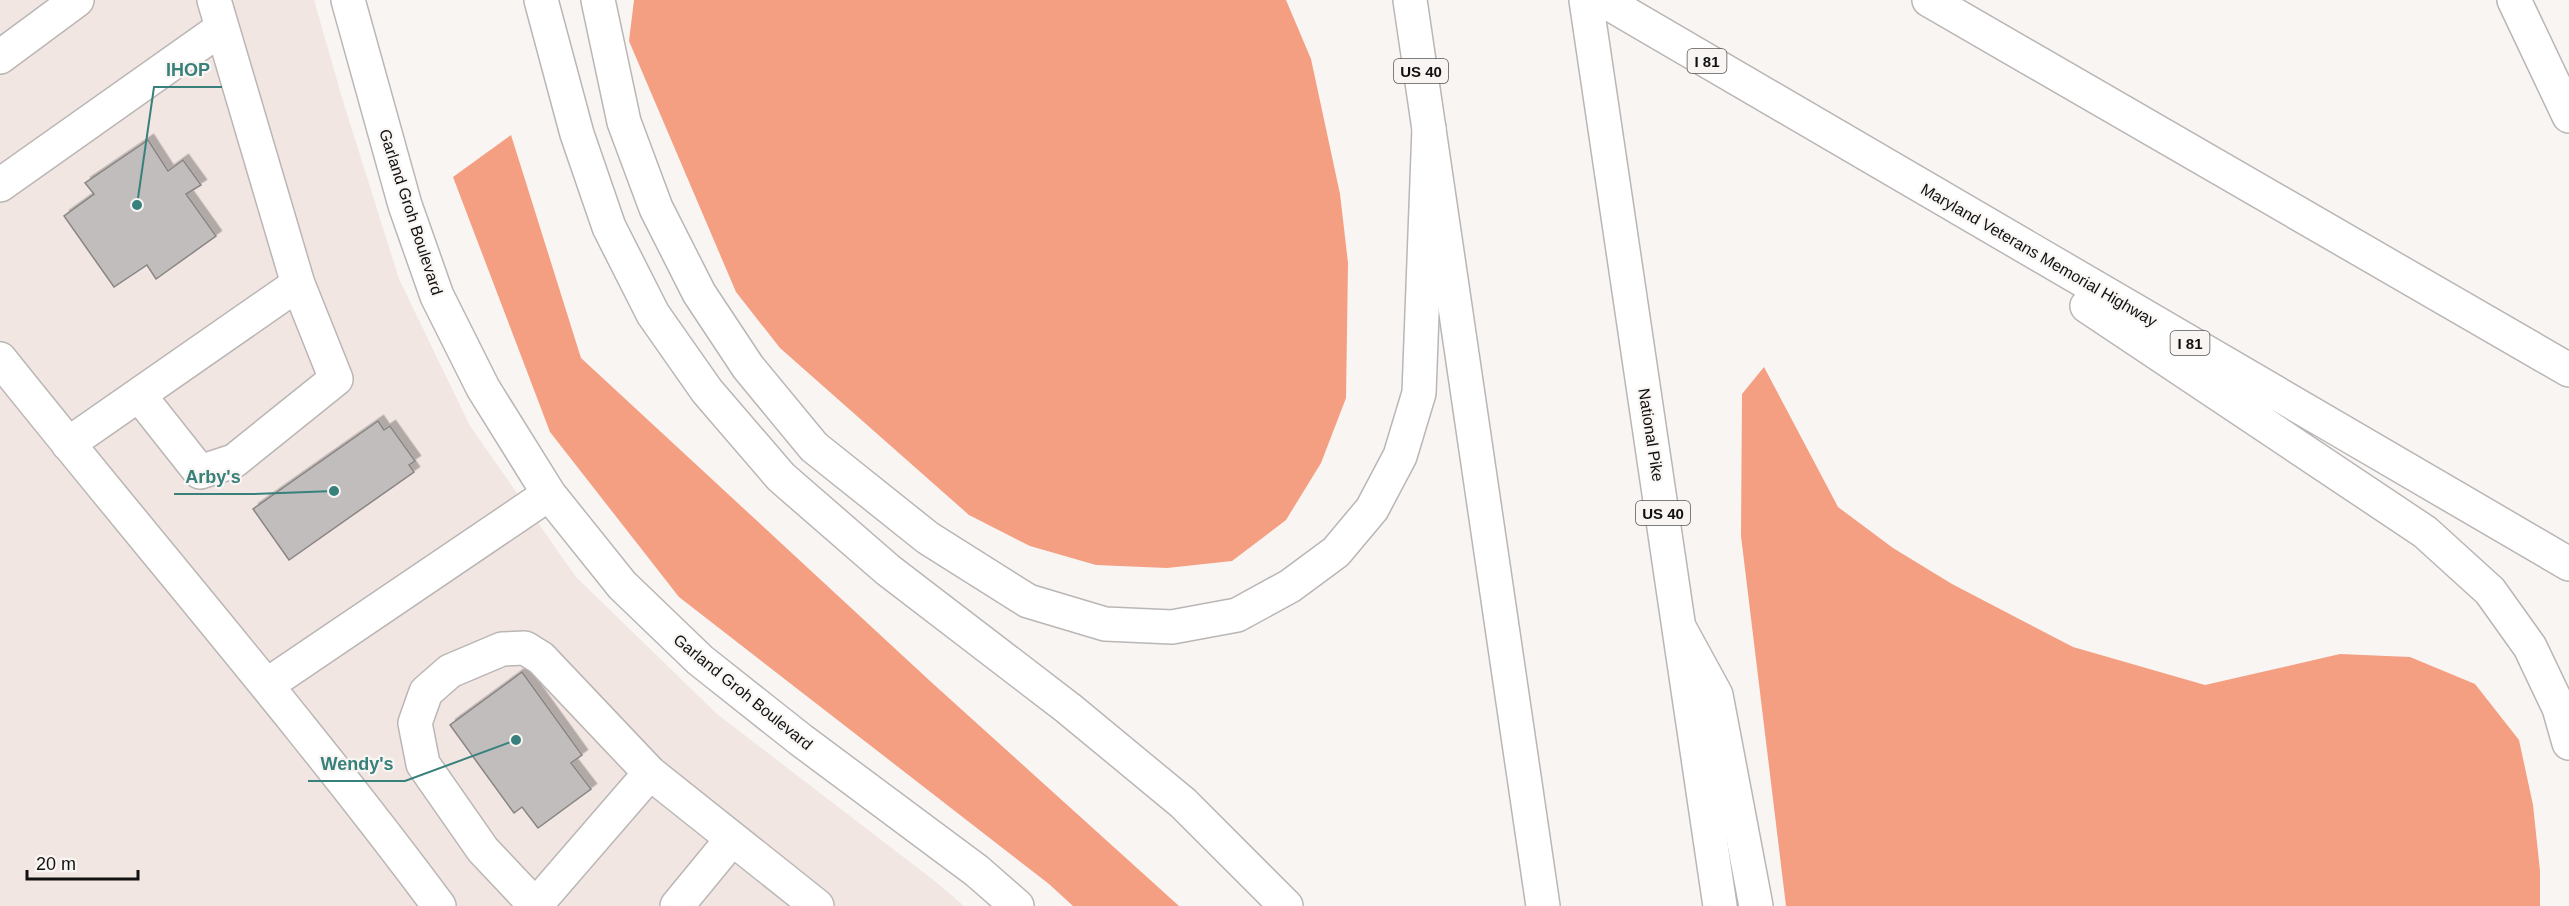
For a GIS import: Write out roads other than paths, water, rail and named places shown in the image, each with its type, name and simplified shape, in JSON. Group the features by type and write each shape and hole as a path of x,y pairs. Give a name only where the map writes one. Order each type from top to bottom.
{"main road":[{"path":"0,57 77,0"},
{"name":"Garland Groh Boulevard","path":"348,0 405,205 437,296 483,388 549,494 622,585 700,660 801,740 977,872 1017,906"},
{"path":"541,0 577,134 609,226 653,314 707,391 781,477 888,570 1068,708 1184,802 1286,906"},
{"path":"598,0 624,122 656,208 699,293 748,368 814,447 928,538 1028,601 1105,624 1172,627 1237,615 1290,586 1336,552 1372,509 1400,456 1419,393 1429,128"},
{"name":"National Pike","path":"1586,0 1720,906"},
{"name":"Maryland Veterans Memorial Highway","path":"1603,0 2569,564"},
{"path":"1929,0 2569,370"},
{"path":"2514,0 2569,116"},
{"name":"US 40","path":"1411,7 1543,906"},
{"path":"0,185 218,14 298,284 336,379 234,461 200,472 139,395"},
{"path":"1811,122 2425,532 2490,591 2530,647 2559,708 2569,744"},
{"path":"68,444 298,284"},
{"path":"0,359 267,685 367,810 439,906"},
{"path":"267,685 549,494"},
{"path":"1680,629 1716,694 1756,906"},
{"path":"650,773 535,906 483,850 423,764 415,723 426,692 450,671 502,649 525,648 541,658 650,773 817,906"},
{"path":"677,906 732,839"},
{"path":"698,906 703,900 704,873"}],"place":[{"name":"IHOP","path":"137,205"},
{"name":"Arby's","path":"334,491"},
{"name":"Wendy's","path":"516,740"}]}
